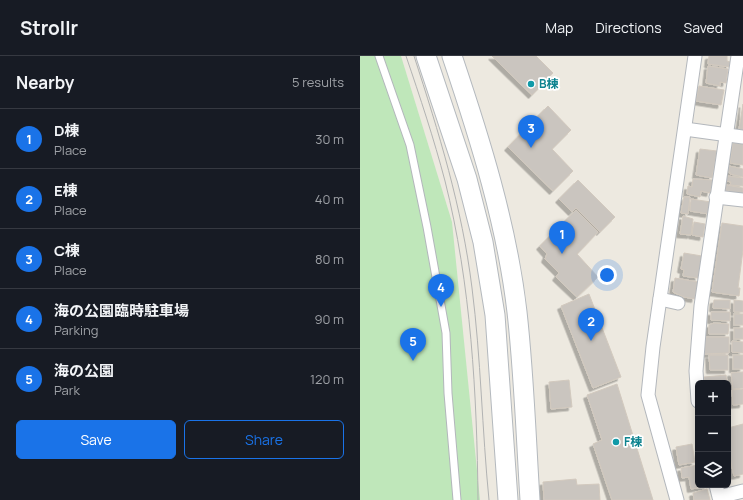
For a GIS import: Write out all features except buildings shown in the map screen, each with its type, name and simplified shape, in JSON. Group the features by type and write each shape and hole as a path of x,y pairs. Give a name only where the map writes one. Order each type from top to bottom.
{"street":[{"path":"426,56 467,178 483,242 496,315 508,500"},
{"path":"452,56 491,182 508,254 517,311 530,500"},
{"path":"677,500 648,395 660,299 696,56"},
{"path":"697,380 701,306 738,56"},
{"path":"685,129 743,137"},
{"path":"716,197 743,200"},
{"path":"660,299 678,302"},
{"path":"717,488 719,497 743,491"}],"lane":[{"path":"379,56 410,145 427,227 446,334 448,393 457,500"}],"green space":[{"path":"360,56 401,56 452,222 480,500 360,500"}],"tram line":[{"path":"406,56 432,134 445,181 461,259 467,299 474,380 478,500"},
{"path":"414,56 449,170 468,258 477,341 489,500"}],"place":[{"name":"B棟","path":"531,84"},
{"name":"C棟","path":"531,148"},
{"name":"D棟","path":"562,254"},
{"name":"海の公園臨時駐車場","path":"441,307"},
{"name":"E棟","path":"591,341"},
{"name":"海の公園","path":"413,361"},
{"name":"F棟","path":"616,442"}]}
